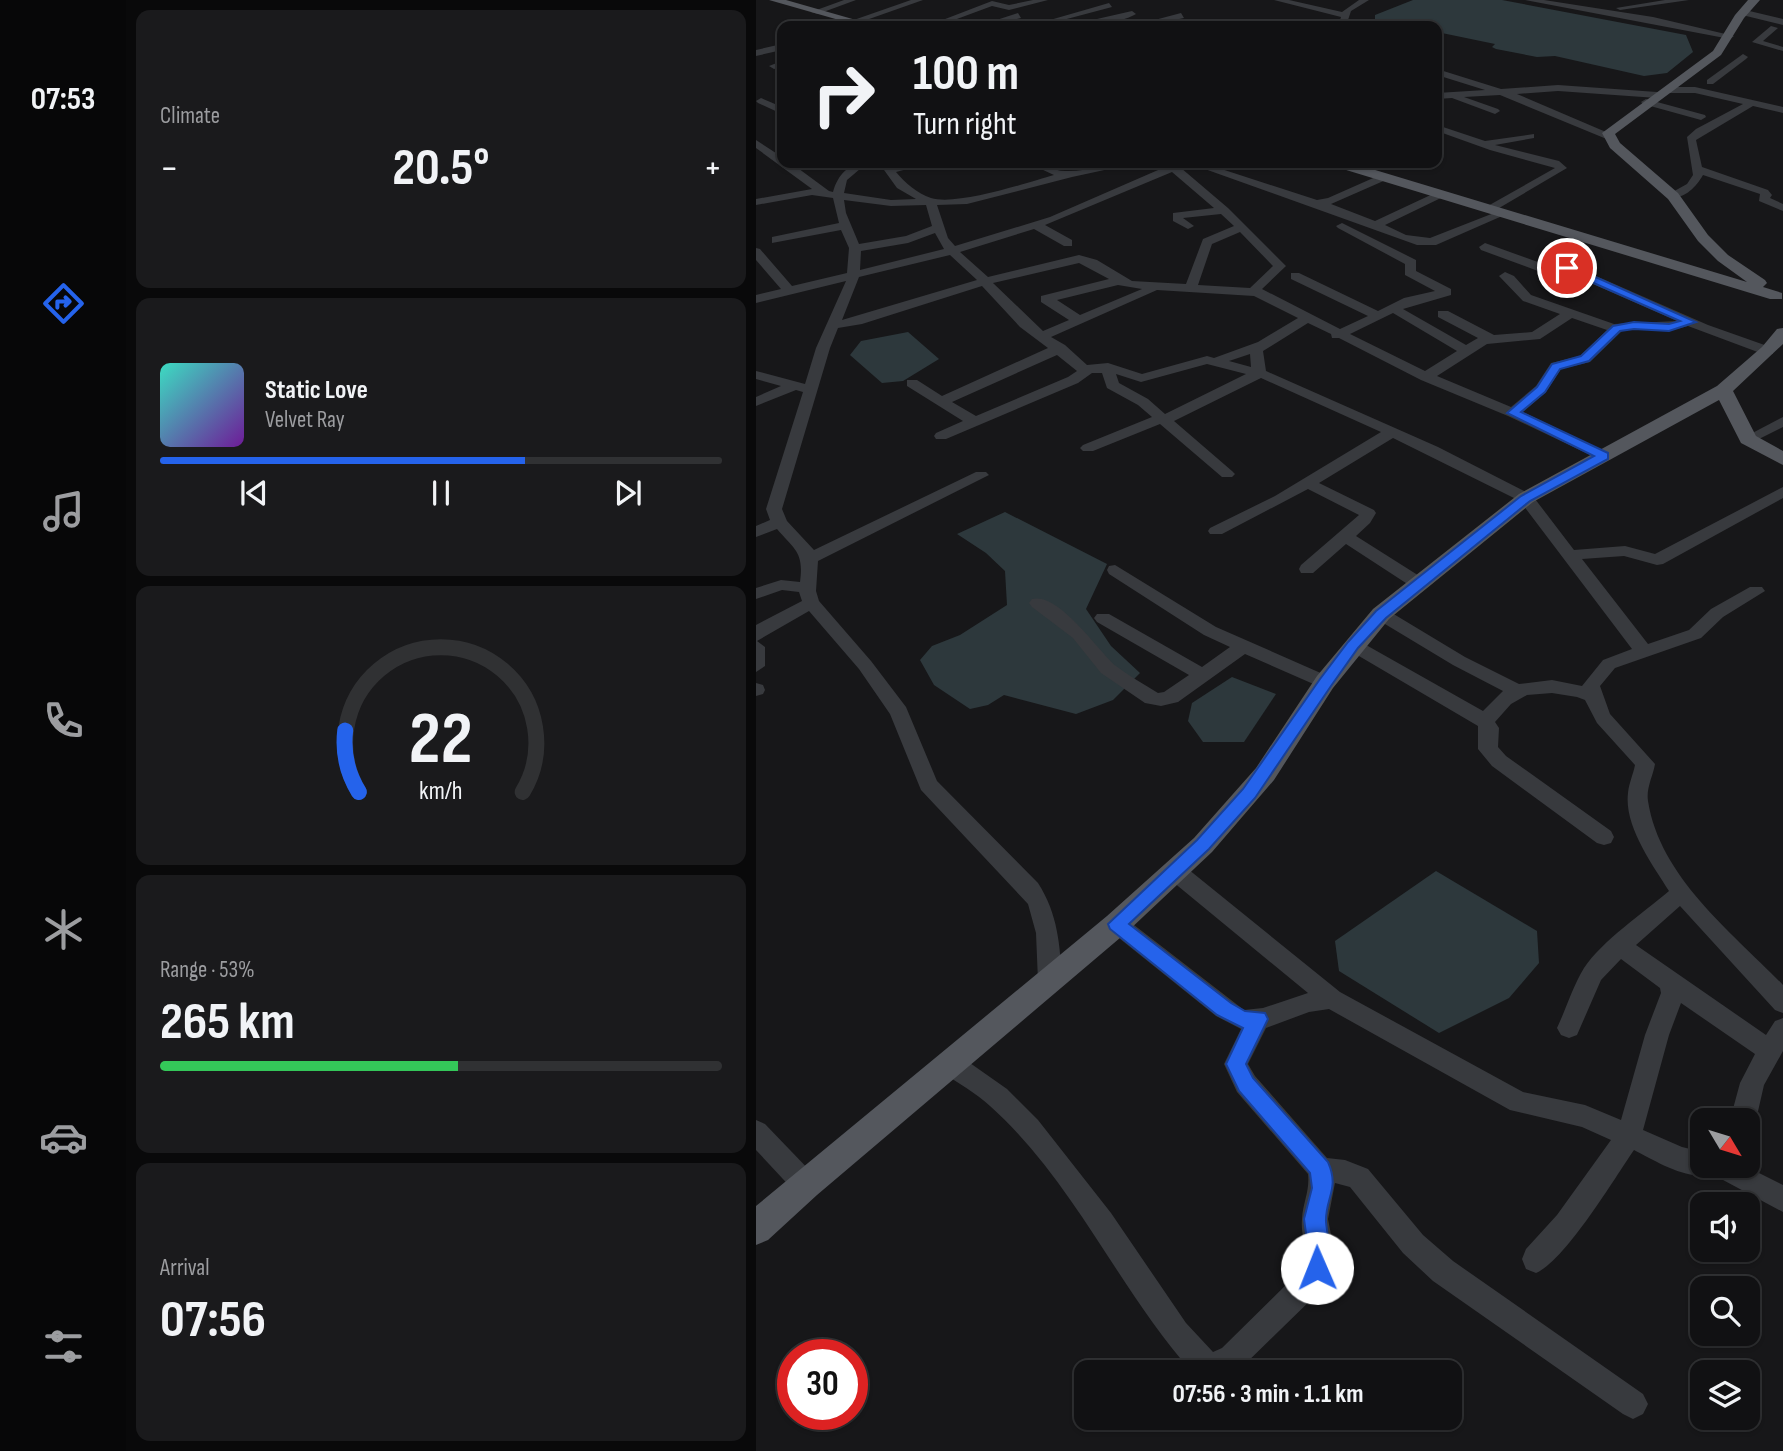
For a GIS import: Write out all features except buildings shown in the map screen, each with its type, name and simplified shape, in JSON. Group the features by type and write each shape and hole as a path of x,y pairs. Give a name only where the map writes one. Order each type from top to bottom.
{"main road":[{"path":"774,0 848,21"},
{"path":"1752,5 1717,53 1610,129 1609,137 1673,196 1703,238 1723,258 1779,300"},
{"path":"1354,168 1779,300"},
{"path":"756,1228 1117,924 1175,871 1249,794 1325,682 1381,614 1526,498 1723,390 1776,342"},
{"path":"1723,390 1748,439 1783,459"}],"street":[{"path":"815,12 852,0"},
{"path":"855,21 919,0"},
{"path":"944,21 992,3 1009,8 1044,0"},
{"path":"1278,0 1345,15"},
{"path":"1347,21 1347,10 1365,0"},
{"path":"1529,0 1681,25 1730,36"},
{"path":"1596,10 1685,0"},
{"path":"1660,1 1681,25"},
{"path":"1060,21 1054,19 1109,5"},
{"path":"1752,5 1778,25 1756,42 1780,49"},
{"path":"1098,21 1132,14"},
{"path":"1000,21 1018,16"},
{"path":"1160,21 1181,16"},
{"path":"756,53 777,48"},
{"path":"1710,82 1743,57"},
{"path":"1442,74 1541,105 1609,137"},
{"path":"1679,82 1710,82 1783,99"},
{"path":"1442,96 1575,88 1783,110"},
{"path":"1454,95 1495,111"},
{"path":"1658,95 1701,117"},
{"path":"761,100 777,111"},
{"path":"1673,196 1691,186 1699,170 1689,144 1691,139 1747,105"},
{"path":"1209,168 1315,203 1421,243 1432,242 1497,211 1562,168 1442,130"},
{"path":"1485,145 1530,136"},
{"path":"757,145 777,158"},
{"path":"791,168 825,192"},
{"path":"809,595 809,559 779,522 774,509 803,388 853,278 855,248 839,208 838,196 842,179 856,168"},
{"path":"888,168 901,186 930,202 938,228 952,251 985,281 1025,324 1060,348 1084,374 1099,384"},
{"path":"1044,168 1068,175"},
{"path":"756,202 803,192 825,192 891,203 975,200 1068,175 1105,168"},
{"path":"756,299 853,278 1037,225 1066,215 1165,168"},
{"path":"1177,168 1280,265 1258,285 1255,289 1258,292"},
{"path":"1699,170 1769,190 1763,199 1783,208"},
{"path":"1315,203 1331,201 1384,177"},
{"path":"1381,227 1441,194"},
{"path":"1188,226 1177,219 1177,215 1224,210"},
{"path":"776,240 846,225"},
{"path":"1037,225 1068,243"},
{"path":"1337,335 1413,300 1442,295 1447,291 1409,272 1412,263 1342,226"},
{"path":"1191,288 1207,242 1242,227"},
{"path":"855,248 908,239 938,228"},
{"path":"1485,247 1542,268 1567,281 1588,277"},
{"path":"756,252 761,263 790,292"},
{"path":"832,325 857,321 985,281 1079,259 1090,261 1118,281 1130,285 1258,292 1337,335 1603,456"},
{"path":"1567,268 1690,322 1776,342"},
{"path":"1295,276 1377,315"},
{"path":"1505,276 1517,284 1522,296 1617,328 1634,325 1669,327 1690,322"},
{"path":"1080,321 1046,299 1118,281"},
{"path":"1042,336 1154,287"},
{"path":"1393,308 1466,351"},
{"path":"1426,377 1489,338 1535,337 1571,313"},
{"path":"1443,314 1489,338"},
{"path":"1214,362 1258,346 1307,318"},
{"path":"1513,413 1541,389 1556,366 1585,359 1617,328"},
{"path":"1258,346 1255,352 1259,373"},
{"path":"940,402 1060,348"},
{"path":"942,436 1084,374 1108,367 1141,378 1200,360 1259,373 1392,432 1526,498 1644,652"},
{"path":"1108,367 1112,385 1139,399 1227,474"},
{"path":"1088,448 1163,419 1259,373"},
{"path":"756,375 803,388"},
{"path":"912,383 975,422"},
{"path":"756,402 803,388"},
{"path":"1748,439 1783,421"},
{"path":"1216,531 1308,483 1392,432"},
{"path":"809,559 981,475"},
{"path":"1307,569 1368,513 1308,483"},
{"path":"1569,555 1625,551 1657,560 1783,492"},
{"path":"756,532 779,522"},
{"path":"1345,536 1418,583"},
{"path":"1115,570 1192,620 1242,647 1325,682"},
{"path":"756,594 781,585 809,595 865,665 899,712 928,785 1030,888 1042,904 1047,916 1050,981"},
{"path":"1756,591 1717,613 1695,634 1609,664 1591,685 1592,696 1606,722 1644,764 1637,798 1665,867 1718,936 1783,1003"},
{"path":"756,636 809,595"},
{"path":"1038,603 1079,634 1108,669 1152,698 1161,700 1171,697 1204,676 1242,647"},
{"path":"1381,614 1459,661 1519,692"},
{"path":"1103,618 1204,676"},
{"path":"1353,645 1485,722 1489,728 1488,749 1499,761 1604,837"},
{"path":"756,647 756,666"},
{"path":"1485,722 1512,694 1519,692 1542,687 1564,687 1592,696"},
{"path":"1175,871 1332,999 1519,1102 1585,1116 1690,1161"},
{"path":"1569,1028 1592,975 1619,945 1682,892"},
{"path":"1117,924 1224,1009 1242,1020 1258,1019 1309,1001 1332,999"},
{"path":"1619,945 1770,1051"},
{"path":"1536,1259 1566,1224 1629,1136 1657,1035 1673,993 1671,984"},
{"path":"951,1064 1017,1114 1102,1222 1176,1333 1202,1362 1211,1367 1220,1366 1232,1358 1308,1283 1321,1255 1315,1219 1323,1188 1320,1169 1267,1110 1238,1072 1238,1056 1258,1019"},
{"path":"1746,1108 1752,1083 1783,1028"},
{"path":"756,1132 805,1184"},
{"path":"1320,1169 1345,1172 1359,1178 1413,1244 1443,1271 1633,1404"},
{"path":"1743,1178 1783,1199"}],"shaded area":[{"path":"1413,0 1502,0 1686,35 1693,52 1667,73 1644,76 1555,56 1537,57 1496,49 1492,47 1495,44 1442,33 1442,21 1381,21 1375,20 1375,15"},
{"path":"908,332 939,359 903,381 882,383 850,355 861,341"},
{"path":"1005,512 1107,564 1086,609 1111,646 1140,673 1113,700 1076,714 1004,695 988,705 970,709 934,685 920,660 932,646 960,635 1007,605 1005,571 986,553 957,534"},
{"path":"1232,677 1276,694 1244,742 1203,742 1188,721 1192,703"},
{"path":"1436,871 1537,931 1539,963 1509,998 1439,1033 1339,971 1335,941"}],"route":[{"path":"1317,1268 1321,1255 1315,1219 1323,1188 1320,1169 1246,1084 1236,1064 1258,1019 1242,1020 1224,1009 1117,924 1203,845 1249,794 1277,757 1325,682 1381,614 1526,498 1603,456 1513,413 1541,389 1556,366 1585,359 1617,328 1634,325 1669,327 1690,322 1567,268"}]}
